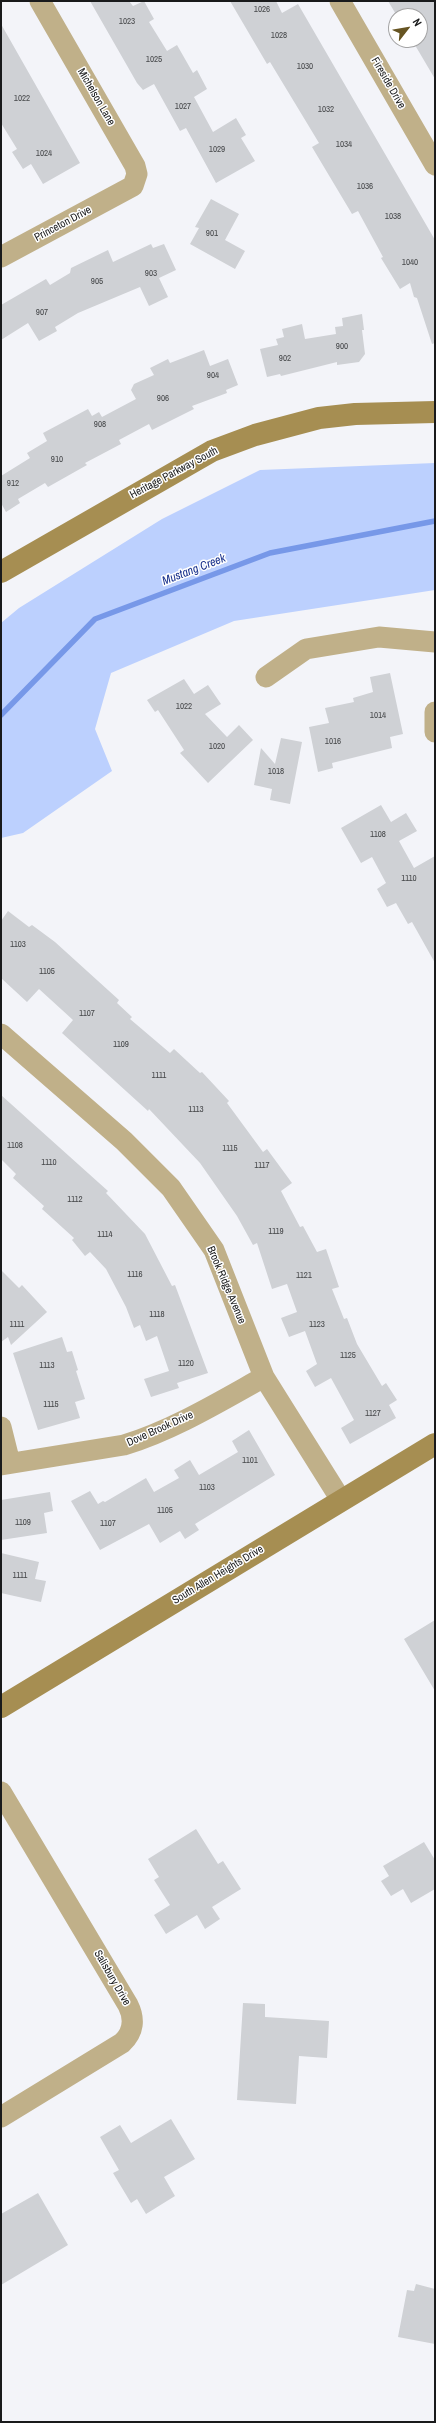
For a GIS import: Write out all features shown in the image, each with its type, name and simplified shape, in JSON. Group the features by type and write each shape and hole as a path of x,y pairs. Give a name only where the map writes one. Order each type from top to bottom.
{"main road":[{"name":"Heritage Parkway South","path":"1,572 205,454 255,434 319,418 356,414 435,412"},
{"name":"South Allen Heights Drive","path":"1,1707 435,1444"}],"street":[{"name":"Michelson Lane","path":"40,1 135,166 137,174 136,181 133,186 124,191"},
{"name":"Fireside Drive","path":"340,1 435,164"},
{"name":"Princeton Drive","path":"1,257 124,191"},
{"path":"266,677 306,649 379,636 435,642"},
{"path":"435,712 435,732"},
{"name":"Brook Ridge Avenue","path":"1,1034 124,1141 171,1188 214,1250 264,1377 341,1500"},
{"name":"Dove Brook Drive","path":"6,1464 124,1445 140,1440 209,1407 264,1377"},
{"path":"1,1427 6,1464"},
{"name":"Salisbury Drive","path":"1,1792 128,2005 133,2023 128,2038 122,2043 1,2117"}],"shaded area":[{"path":"435,463 435,590 234,621 111,673 95,729 112,771 23,833 1,838 1,623 19,608 162,519 260,470"}],"building":[{"path":"90,1 129,1 133,6 144,1 154,19 149,22 167,51 177,45 193,73 197,70 207,89 194,97 213,132 236,118 246,135 241,138 255,161 216,183 186,128 180,131 154,84 143,90 137,83"},
{"path":"230,1 276,1 282,13 298,4 435,240 435,343 432,344 417,298 414,297 410,283 400,289 381,258 383,257 358,211 352,214 312,147 319,143 270,62 267,64"},
{"path":"388,1 435,1 435,79 417,48 428,48 428,8 392,8"},
{"path":"1,24 80,163 43,184 31,164 23,169 12,152 17,149 1,123"},
{"path":"211,199 239,214 225,240 245,251 235,269 190,244 199,228 195,227"},
{"path":"151,244 153,248 164,244 176,270 159,278 168,297 149,306 140,287 78,313 55,327 57,331 39,341 28,323 1,340 1,305 46,279 50,285 70,273 71,268 108,250 113,262"},
{"path":"362,314 365,354 359,362 337,365 337,362 281,376 280,374 267,377 260,349 278,345 276,339 284,337 282,329 302,324 305,339 336,334 335,327 343,326 342,318"},
{"path":"204,350 210,366 228,359 238,385 226,390 227,393 192,406 194,409 152,430 149,424 119,440 121,444 85,463 87,465 48,487 45,483 18,499 20,503 6,512 1,503 1,476 30,458 27,453 47,441 43,433 88,409 92,416 99,412 102,417 136,399 131,390 134,384 154,375 150,368 168,359 170,363"},
{"path":"390,673 403,734 390,737 392,748 332,763 333,768 318,772 309,727 329,723 325,708 354,702 353,698 373,692 370,677"},
{"path":"184,679 194,694 208,685 221,704 205,714 227,737 239,725 253,740 208,783 180,753 184,750 158,710 155,712 147,700"},
{"path":"281,738 302,742 290,804 270,800 272,789 254,785 261,748 275,764"},
{"path":"381,805 391,822 406,813 417,831 399,841 414,868 435,856 435,963 412,922 408,924 396,903 387,907 377,889 386,883 372,857 361,863 341,828"},
{"path":"8,911 29,927 32,925 55,942 119,1000 117,1003 132,1017 130,1019 170,1053 174,1049 200,1073 202,1072 229,1101 227,1103 263,1152 267,1149 292,1183 281,1191 300,1227 303,1226 317,1252 326,1249 339,1287 332,1289 344,1319 347,1318 357,1344 382,1386 386,1383 397,1400 389,1405 396,1418 350,1444 341,1428 354,1420 331,1378 315,1387 306,1371 317,1364 305,1331 289,1337 281,1318 297,1312 287,1284 272,1289 257,1243 253,1245 237,1216 200,1163 149,1109 148,1111 62,1033 73,1020 39,989 27,1002 1,978 1,921"},
{"path":"1,1095 108,1191 106,1193 145,1234 172,1286 175,1285 208,1373 177,1383 179,1388 151,1397 144,1379 169,1371 157,1336 146,1341 140,1325 134,1328 126,1307 106,1269 90,1252 85,1256 72,1240 74,1238 42,1209 44,1206 13,1178 16,1174 1,1159"},
{"path":"1,1270 19,1288 22,1285 47,1312 11,1345 8,1337 1,1342"},
{"path":"62,1337 67,1352 72,1351 78,1370 76,1371 85,1399 75,1402 80,1418 38,1430 13,1353"},
{"path":"249,1430 275,1475 195,1524 199,1530 185,1539 180,1531 160,1543 149,1524 100,1550 71,1501 90,1491 98,1504 103,1501 105,1502 146,1478 154,1492 179,1478 174,1470 190,1460 199,1475 238,1452 232,1441"},
{"path":"50,1492 53,1511 44,1513 47,1533 1,1540 1,1500"},
{"path":"1,1553 39,1562 35,1579 46,1581 41,1602 1,1593"},
{"path":"435,1620 435,1691 404,1639"},
{"path":"196,1829 218,1864 223,1861 241,1889 212,1907 220,1919 205,1929 197,1915 166,1934 154,1915 170,1905 154,1880 159,1877 148,1859"},
{"path":"424,1842 435,1860 435,1889 411,1903 403,1889 391,1896 381,1881 389,1876 383,1866"},
{"path":"243,2003 265,2004 265,2017 329,2021 327,2058 299,2056 296,2104 237,2100"},
{"path":"171,2119 195,2159 164,2177 175,2196 146,2214 137,2199 131,2203 113,2173 119,2170 100,2137 120,2125 131,2143"},
{"path":"38,2193 68,2245 1,2285 1,2214"},
{"path":"416,2284 435,2289 435,2344 398,2337 407,2290 414,2291"}],"waterway":[{"name":"Mustang Creek","path":"1,715 95,619 270,553 435,521"}]}
